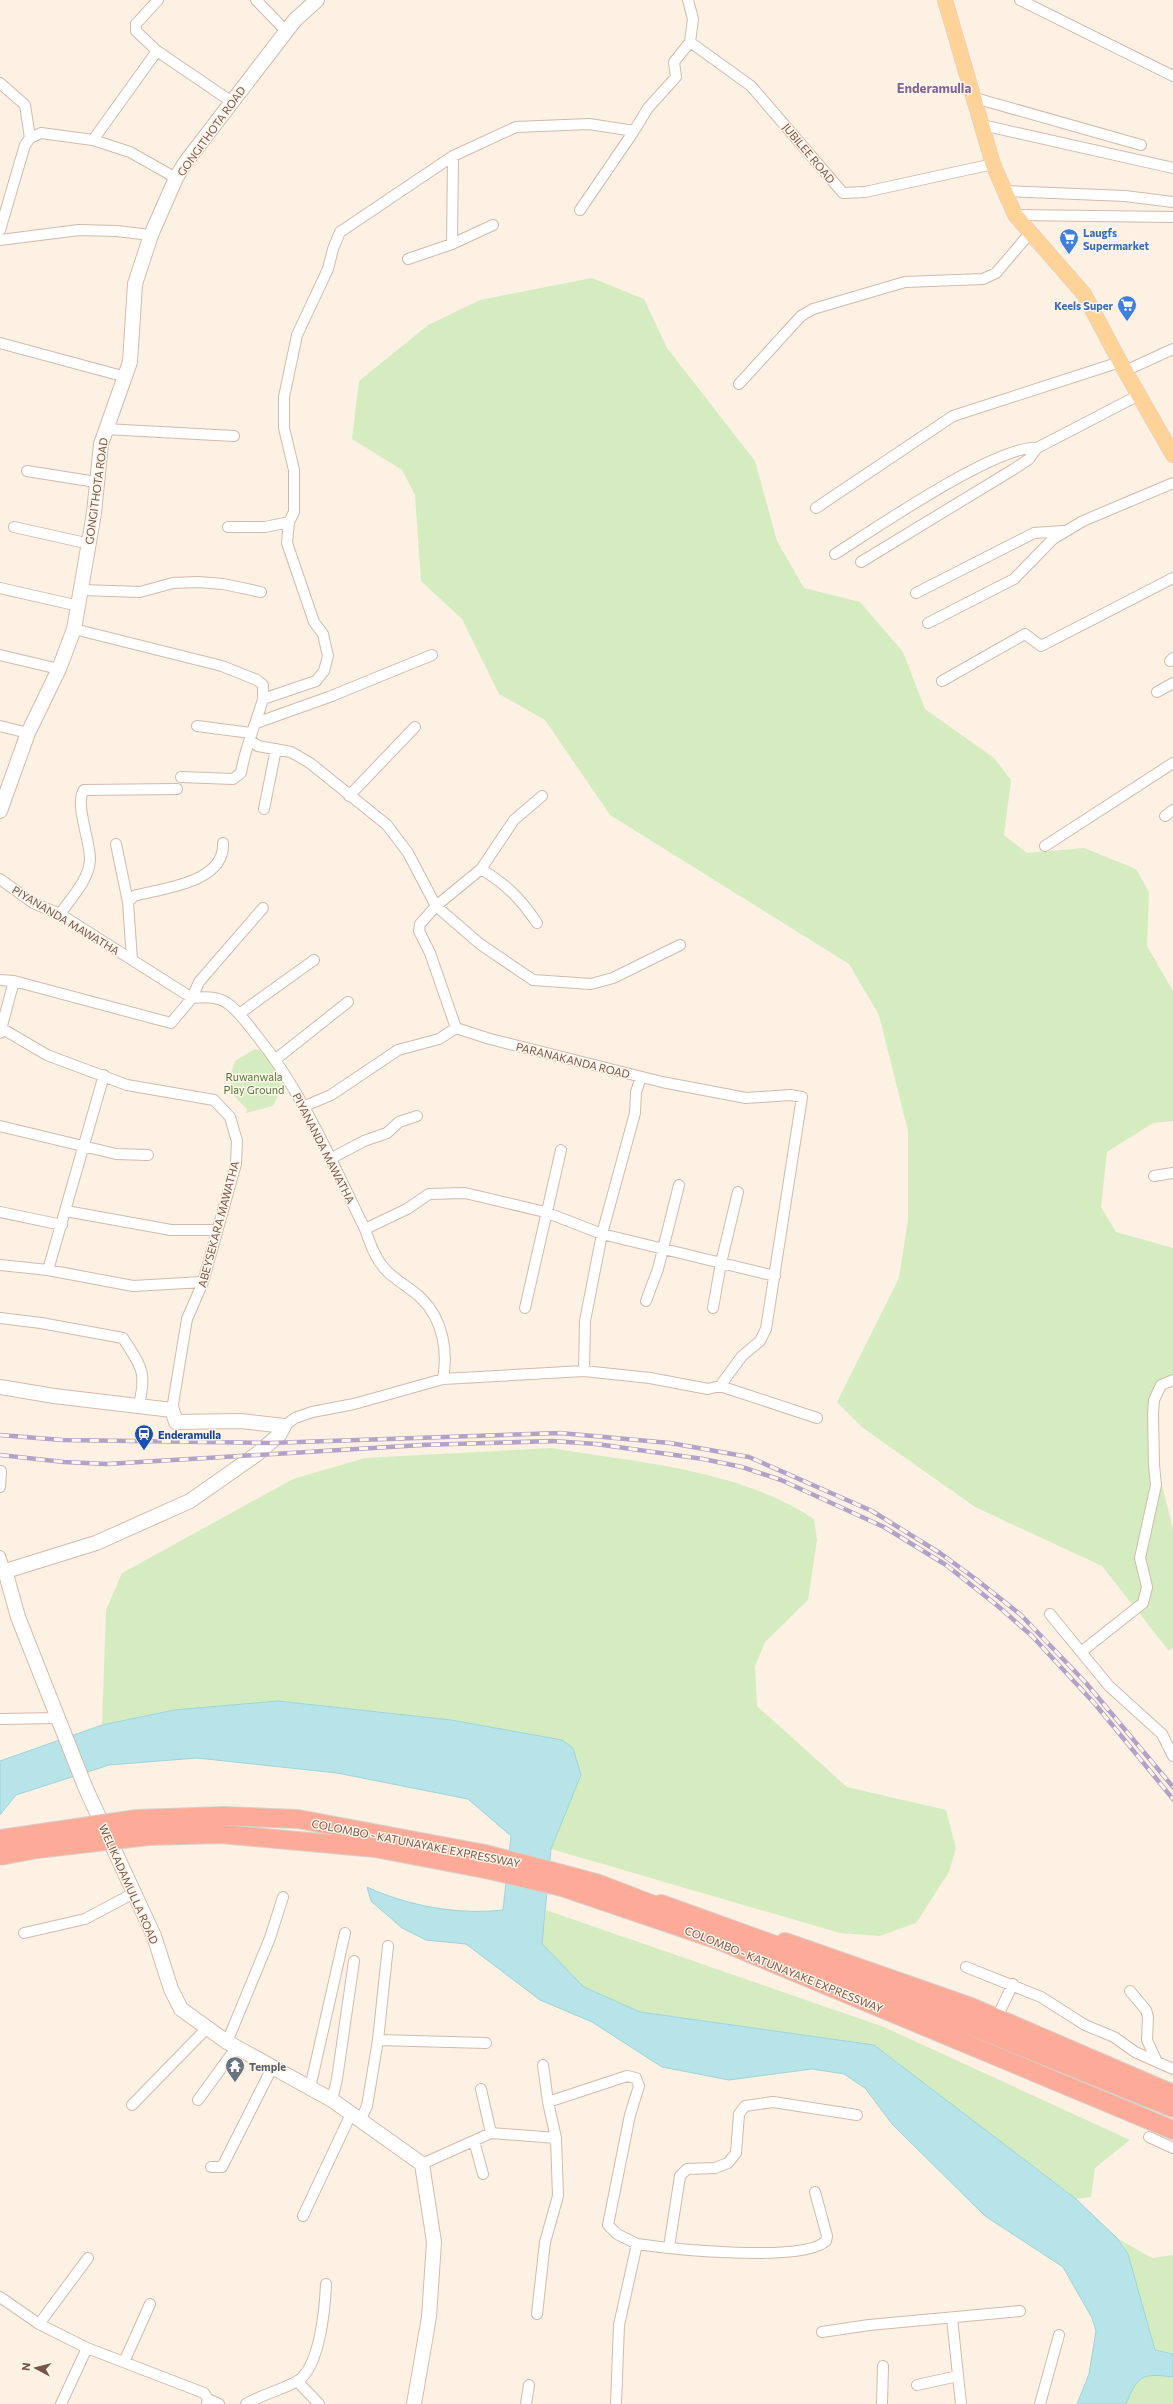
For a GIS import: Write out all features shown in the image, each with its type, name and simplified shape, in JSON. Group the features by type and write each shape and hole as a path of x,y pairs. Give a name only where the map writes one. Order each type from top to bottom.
{"highway":[{"name":"COLOMBO - KATUNAYAKE EXPRESSWAY","path":"0,1839 137,1819 224,1816 298,1819 485,1854 562,1881 718,1940 1173,2130"},
{"name":"COLOMBO - KATUNAYAKE EXPRESSWAY","path":"0,1856 37,1848 148,1836 221,1834 375,1848 490,1870 562,1881 599,1884 959,2021 1173,2108"},
{"path":"599,1884 641,1897 968,2015 1173,2103"},
{"path":"641,1897 796,1937 1000,2011 1093,2049 1173,2088"},
{"path":"692,1910 971,2007 1173,2094"}],"main road":[{"path":"945,0 975,98 993,164 1003,191 1015,215 1084,294 1122,367 1173,454"}],"street":[{"path":"158,0 136,24 136,31 157,51 232,102"},
{"path":"256,0 286,31"},
{"name":"GONGITHOTA ROAD","path":"0,811 5,785 59,669 74,629 90,544 96,482 105,429 126,377 130,362 136,284 151,235 176,178 286,31 317,0"},
{"path":"580,210 648,108 676,77 674,62 690,42 693,19 688,0"},
{"path":"1020,0 1173,76"},
{"name":"JUBILEE ROAD","path":"690,42 751,86 843,193 865,192 993,164"},
{"path":"93,140 157,51"},
{"path":"0,82 25,105 30,138"},
{"path":"975,98 1141,145"},
{"path":"263,699 316,680 324,671 328,656 324,634 314,622 287,543 289,522 294,512 294,470 284,428 284,397 296,335 328,269 335,243 340,232 453,156 516,127 589,124 634,131"},
{"path":"982,124 1173,168"},
{"path":"0,230 25,145 30,138 41,133 93,140 130,152 176,178"},
{"path":"452,244 453,156"},
{"path":"1003,191 1125,196 1173,202"},
{"path":"1015,215 1173,216"},
{"path":"408,259 452,244 493,226"},
{"path":"0,240 78,230 116,231 151,235"},
{"path":"739,384 801,316 813,309 905,282 983,279 996,273 1030,233"},
{"path":"0,343 126,377"},
{"path":"816,508 953,416 1122,367 1173,349"},
{"path":"861,562 1014,469 1029,459 1037,448 1139,395"},
{"path":"105,429 234,436"},
{"path":"835,554 958,477 1001,457 1028,447 1037,448"},
{"path":"27,471 96,482"},
{"path":"928,623 1014,579 1053,539 1083,521 1173,483"},
{"path":"228,527 265,527 289,522"},
{"path":"14,527 90,544"},
{"path":"916,593 1034,533 1066,531"},
{"path":"942,681 1025,634 1041,646 1173,578"},
{"path":"82,590 140,592 173,583 198,582 223,584 261,592"},
{"path":"0,588 79,606"},
{"path":"74,629 222,666 257,680 263,685 263,699 245,752 241,773 233,779 181,777"},
{"path":"0,655 59,669"},
{"path":"256,723 329,697 432,655"},
{"path":"1158,692 1173,683"},
{"path":"0,726 28,733"},
{"path":"197,726 251,737 258,746 291,752 310,764 387,825 408,853 436,906 480,944 533,980 592,984 613,978 680,945"},
{"path":"349,796 415,727"},
{"path":"264,808 276,749"},
{"path":"1045,846 1173,763"},
{"path":"60,914 85,878 90,860 81,793 84,790 177,789"},
{"path":"305,1106 331,1095 398,1050 439,1039 456,1028 430,953 419,931 420,924 436,906 481,869 514,820 542,796"},
{"path":"128,902 134,896 202,878 215,867 223,853 223,843"},
{"path":"116,844 128,902 132,960"},
{"path":"481,869 504,883 520,898 537,923"},
{"name":"PIYANANDA MAWATHA","path":"0,879 33,903 60,914 192,998 207,996 226,1002 239,1014 276,1059 305,1106 365,1229 372,1250 384,1268 423,1299 436,1320 444,1339 446,1362 443,1379"},
{"path":"0,980 14,982 171,1023 192,998 199,982 263,908"},
{"path":"239,1014 314,960"},
{"path":"0,1031 14,982"},
{"path":"276,1059 348,1002"},
{"name":"PARANAKANDA ROAD","path":"456,1028 490,1039 641,1077 746,1098 790,1095 802,1097 775,1276"},
{"name":"ABEYSEKARA MAWATHA","path":"0,1031 47,1055 104,1075 127,1085 214,1100 230,1117 237,1141 236,1164 203,1282 187,1319 172,1410"},
{"path":"48,1270 104,1075"},
{"path":"584,1371 585,1321 602,1234 635,1113 636,1092 641,1077"},
{"path":"330,1159 364,1141 387,1132 399,1122 417,1116"},
{"path":"0,1126 116,1154 148,1155"},
{"path":"525,1308 545,1212 561,1150"},
{"path":"1154,1176 1173,1173"},
{"path":"646,1301 658,1269 662,1248 679,1185"},
{"path":"713,1308 721,1262 738,1192"},
{"path":"365,1229 407,1209 429,1194 466,1193 545,1212 602,1234 775,1276 766,1329 760,1341 742,1356 720,1386"},
{"path":"66,1211 171,1230 217,1230"},
{"path":"0,1212 62,1225"},
{"path":"0,1265 48,1270 133,1286 203,1282"},
{"path":"0,1318 41,1323 123,1338 142,1368 143,1389 139,1405"},
{"path":"6,1574 9,1570 96,1543 190,1501 266,1447 279,1435 284,1426 295,1418 312,1412 354,1404 443,1379 584,1371 650,1378 708,1389 720,1386 818,1418"},
{"path":"1081,1652 1143,1604 1147,1587 1140,1558 1156,1485 1154,1465 1154,1400 1161,1386 1173,1380"},
{"path":"0,1387 54,1396 172,1410 176,1422 241,1421 284,1426"},
{"path":"0,1487 1,1471"},
{"name":"WELIKADAMULLA ROAD","path":"0,1556 18,1617 86,1789 154,1936 171,1990 182,2009 232,2045 332,2100 422,2164"},
{"path":"1050,1614 1109,1686 1162,1734 1173,1756"},
{"path":"0,1719 58,1718"},
{"path":"24,1933 85,1919 134,1893"},
{"path":"198,2100 232,2045 283,1897"},
{"path":"310,2088 345,1933"},
{"path":"303,2216 356,2118 367,2106 378,2040 388,1946"},
{"path":"332,2100 338,2079 354,1961"},
{"path":"966,1966 1013,1984 1041,1997 1085,2024 1110,2035 1135,2052 1173,2069"},
{"path":"1000,2011 1013,1984"},
{"path":"1130,1991 1146,2010 1148,2017 1147,2040 1157,2062"},
{"path":"132,2105 207,2028"},
{"path":"378,2040 486,2043"},
{"path":"537,2314 545,2242 558,2196 556,2138 548,2102 543,2065"},
{"path":"211,2167 222,2167 272,2068"},
{"path":"548,2102 627,2076 636,2078 638,2086 630,2115 608,2225 617,2234 637,2244 784,2254 816,2248 826,2242 827,2236 815,2192"},
{"path":"481,2089 491,2133"},
{"path":"669,2247 680,2176 687,2169 715,2168 728,2163 736,2153 739,2114 745,2106 773,2102 857,2115"},
{"path":"414,2404 429,2317 434,2242 422,2164 491,2133 556,2138"},
{"path":"1149,2137 1173,2148"},
{"path":"474,2141 482,2174"},
{"path":"616,2404 619,2325 637,2244"},
{"path":"40,2324 88,2258"},
{"path":"246,2404 303,2377 317,2349 325,2307 326,2284"},
{"path":"0,2297 40,2324 88,2348 204,2393 208,2401 219,2404"},
{"path":"124,2362 150,2304"},
{"path":"822,2332 869,2325 1020,2311"},
{"path":"952,2318 961,2404"},
{"path":"1040,2404 1059,2335"},
{"path":"61,2404 88,2348"},
{"path":"882,2404 883,2366"},
{"path":"917,2385 958,2376"},
{"path":"297,2381 319,2404"},
{"path":"526,2404 528,2385"}],"green space":[{"path":"592,278 644,299 667,348 755,461 777,541 804,588 860,602 903,652 925,709 994,758 1011,780 1004,835 1027,853 1084,848 1136,869 1149,892 1147,946 1173,991 1173,1121 1153,1123 1107,1152 1101,1207 1116,1232 1173,1248 1173,1377 1169,1378 1157,1401 1155,1457 1173,1529 1173,1648 1169,1651 1102,1566 975,1507 863,1428 837,1402 899,1278 908,1220 908,1131 879,1015 849,964 610,815 545,720 499,694 462,619 421,581 415,495 402,470 352,439 359,381 428,325 480,300"},
{"name":"Ruwanwala Play Ground","path":"255,1049 263,1051 271,1057 282,1081 282,1087 273,1106 246,1113 247,1109 232,1093 230,1088 230,1077 235,1061"},
{"path":"552,1448 687,1470 721,1479 754,1489 785,1502 814,1519 817,1540 808,1600 765,1642 755,1666 757,1706 847,1787 946,1810 956,1848 949,1872 916,1923 880,1936 840,1933 551,1849 581,1775 562,1740 451,1720 278,1701 174,1710 102,1725 106,1610 122,1573 293,1479 365,1458"},
{"path":"546,1910 884,2027 1130,2140 1095,2168 1091,2197 1076,2199 874,2045 640,2012 584,1987 542,1944"},
{"path":"1117,2238 1152,2258 1173,2255 1173,2354 1155,2351 1128,2254"},
{"path":"1151,2374 1173,2377 1173,2404 1126,2404 1135,2383"}],"water":[{"path":"278,1701 451,1720 562,1740 573,1748 581,1775 551,1849 542,1944 584,1987 640,2012 874,2045 1076,2199 1117,2238 1128,2254 1155,2350 1173,2354 1173,2377 1154,2375 1142,2378 1134,2387 1126,2404 1077,2404 1089,2374 1096,2331 1092,2318 1063,2267 985,2216 892,2124 865,2088 844,2074 812,2069 729,2080 662,2067 592,2022 540,2000 466,1944 426,1940 402,1928 371,1901 367,1887 383,1894 434,1908 469,1911 503,1910 511,1836 468,1799 337,1773 197,1758 109,1765 16,1795 0,1815 0,1761 102,1725 174,1710"}],"railway":[{"path":"0,1435 62,1440 271,1443 560,1433 670,1443 749,1457 872,1511 940,1553 977,1580 1021,1615 1086,1683 1173,1787"},
{"path":"0,1455 64,1462 107,1464 422,1445 553,1441 596,1444 703,1459 742,1467 781,1480 884,1527 946,1565 999,1607 1032,1636 1095,1704 1173,1799"}],"place":[{"name":"Laugfs Supermarket","path":"1069,255"},
{"name":"Keels Super","path":"1127,322"},
{"name":"Enderamulla","path":"144,1451"},
{"name":"Temple","path":"235,2083"}],"district":[{"name":"Enderamulla","path":"934,88"}]}
